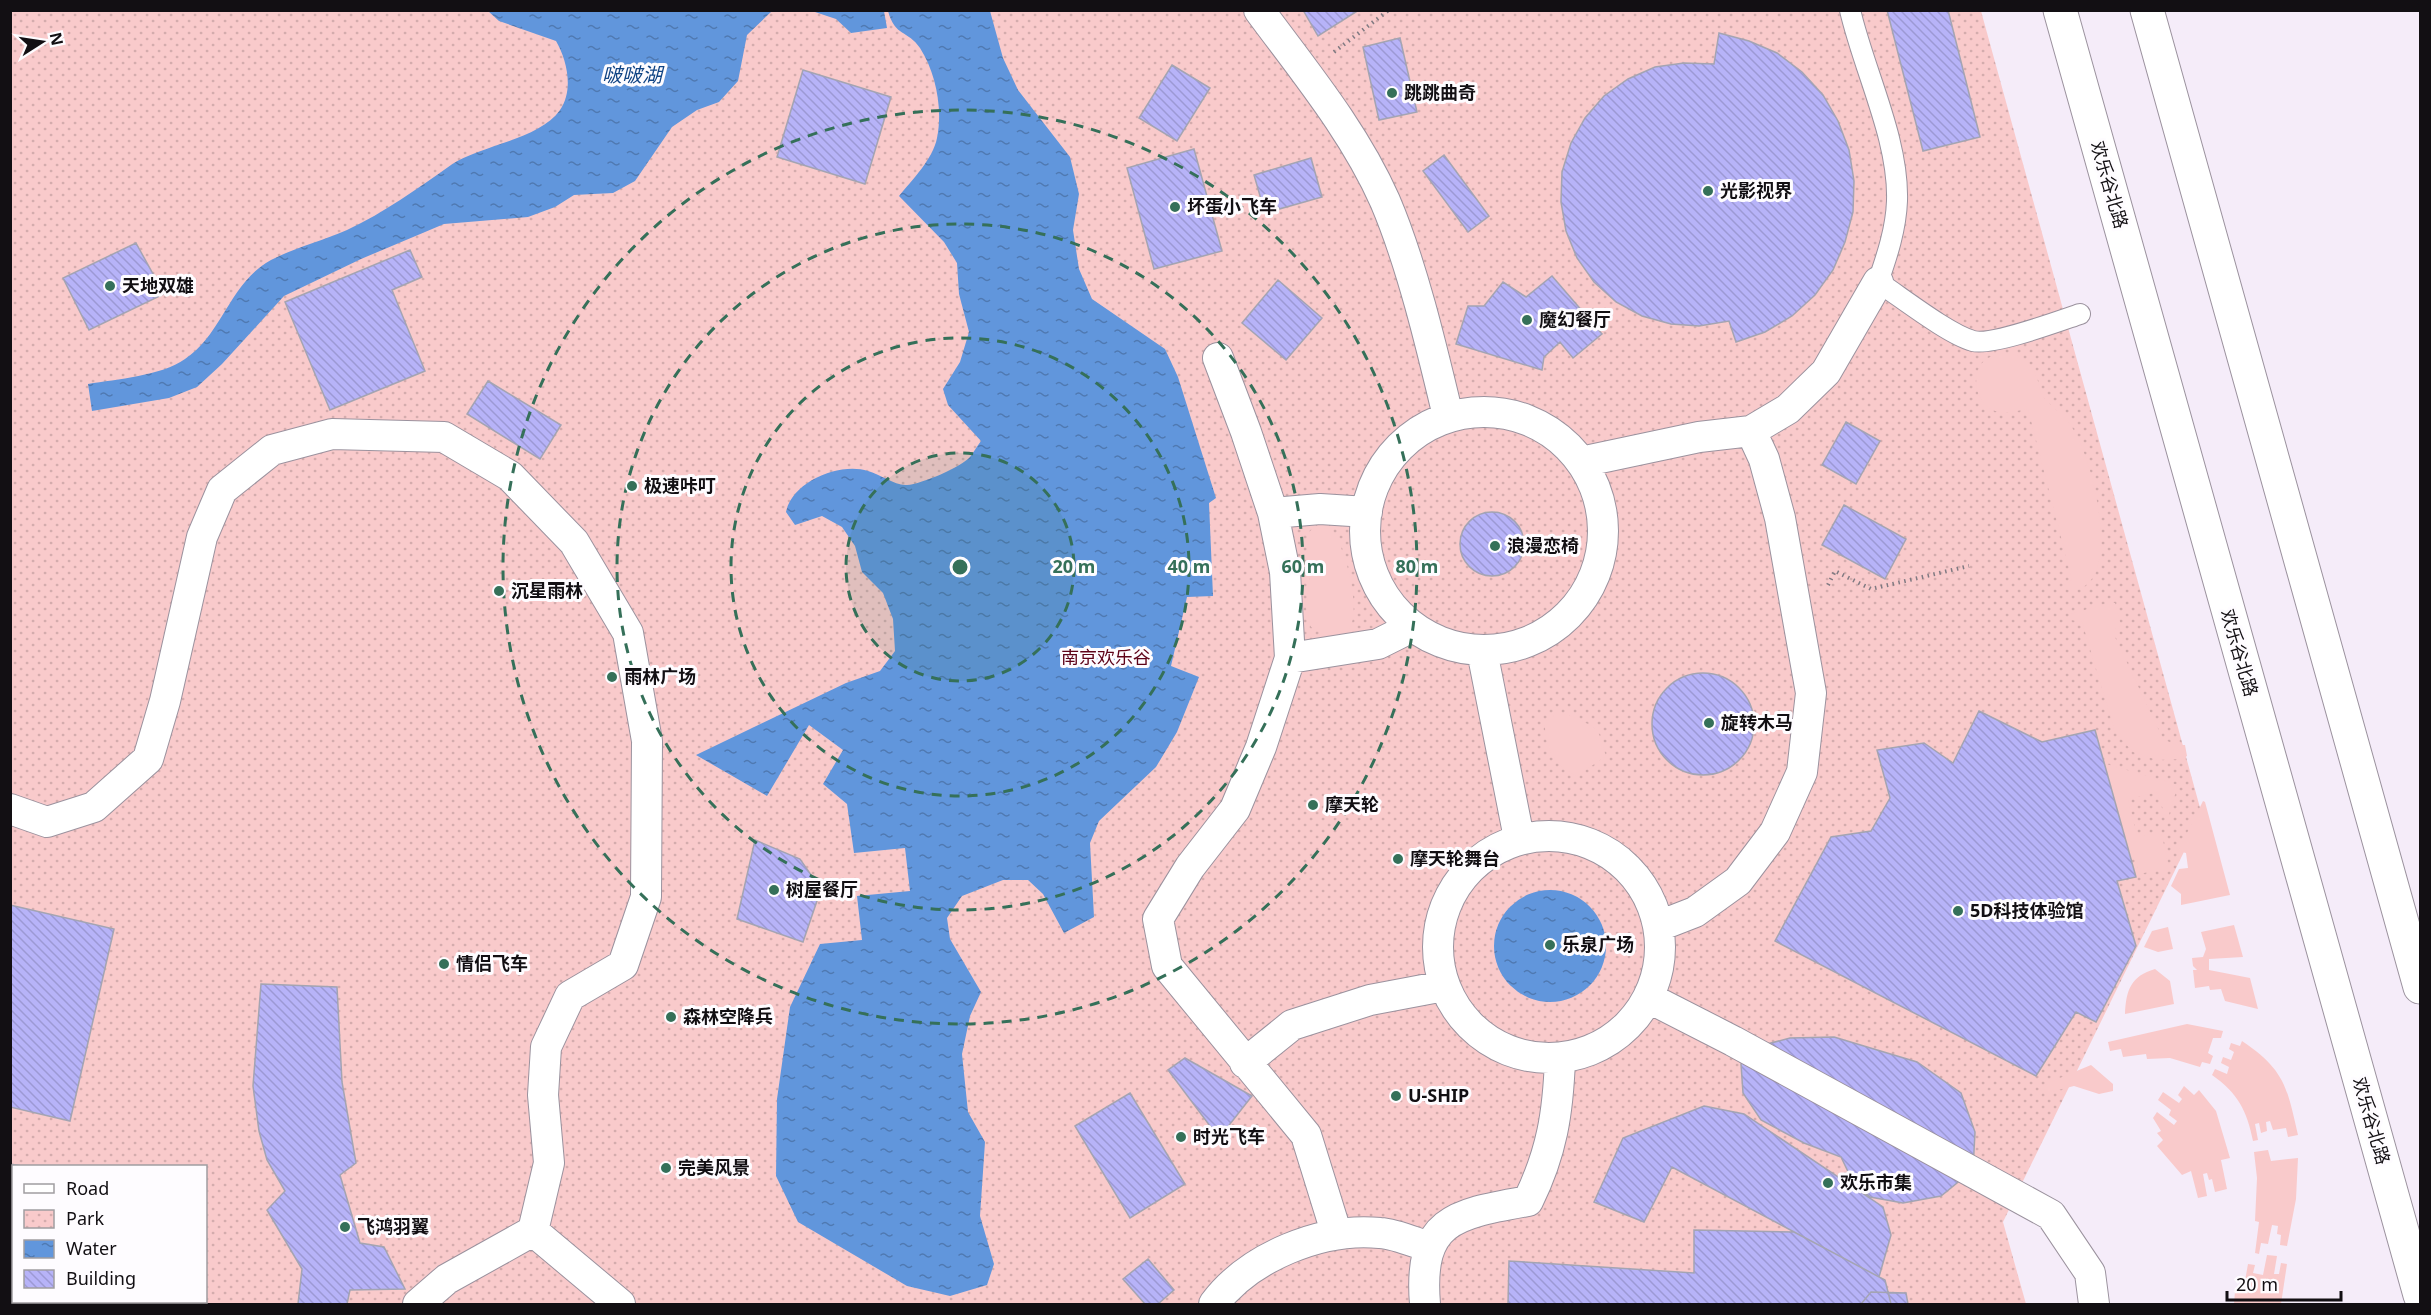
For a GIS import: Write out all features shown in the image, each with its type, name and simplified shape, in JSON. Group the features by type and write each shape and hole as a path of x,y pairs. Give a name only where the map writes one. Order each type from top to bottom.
{"main road":[{"name":"欢乐谷北路","path":"2060,10 2421,1295"},
{"path":"2147,10 2421,987"}],"street":[{"path":"1259,10 1343,125 1384,201 1407,267 1448,416"},
{"path":"1581,462 1699,437 1751,431 1788,410 1826,372 1878,282"},
{"path":"1218,358 1273,513 1285,572 1290,658 1261,747 1235,809 1190,867 1158,919 1167,966 1306,1135 1336,1232"},
{"path":"1486,411 1522,418 1555,435 1581,462 1598,496 1603,532 1597,570 1580,603 1553,629 1519,646 1482,651 1445,644 1412,627 1386,600 1370,566 1364,529 1371,492 1388,459 1415,433 1448,416 1486,411"},
{"path":"1659,926 1695,912 1738,881 1775,832 1802,772 1811,693 1777,508 1764,459 1751,431"},
{"path":"10,809 47,822 94,807 148,759 165,701 202,537 222,490 272,450 332,434 444,437 510,476 574,543 628,633 647,741 646,897 623,965 570,996 546,1047 543,1095 549,1163 533,1231 447,1279 418,1305"},
{"path":"1273,513 1320,509 1367,512"},
{"path":"1290,658 1378,644 1412,627"},
{"path":"1482,651 1519,838"},
{"path":"1556,835 1592,843 1623,862 1646,892 1659,926 1660,963 1649,998 1626,1028 1597,1049 1560,1059 1524,1057 1490,1043 1462,1018 1444,986 1437,949 1442,913 1459,880 1485,854 1519,838 1556,835"},
{"path":"1245,1063 1292,1025 1370,1000 1444,986"},
{"path":"1649,998 1733,1041 2051,1215 2090,1273 2094,1305"},
{"path":"1425,1305 1423,1275 1429,1247 1451,1220 1490,1208 1528,1201 1544,1167 1558,1107 1560,1059"},
{"path":"533,1231 620,1305"},
{"path":"1214,1305 1228,1286 1285,1249 1336,1232 1382,1233 1429,1247"}],"lane":[{"path":"1850,10 1889,136 1897,201 1890,249 1878,282 1939,322 1974,341 2018,335 2080,314"}],"path":[{"path":"1306,74 1389,10"},
{"path":"1797,608 1824,594 1835,571 1871,589 1969,566"}],"green space":[{"name":"南京欢乐谷","path":"10,11 1981,11 2202,815 2003,1222 2026,1304 11,1304"},
{"path":"1999,353 2023,358 2031,366 2042,395 2068,421 2086,458 2098,505 2101,543 2094,575 2086,585 2079,589 2069,590 2064,585 2072,580 2028,409 2000,412 1985,405 1977,390 1977,373 1980,365 1986,359"},
{"path":"1327,523 1336,536 1344,556 1354,602 1352,622 1346,634 1332,637 1311,627 1306,608 1310,577 1307,552 1310,531 1319,524"},
{"path":"2115,603 2121,626 2115,629 2114,635 2163,739 2176,745 2185,745 2187,756 2182,759 2157,760 2133,752 2115,732 2082,622 2071,620 2071,614"},
{"path":"1567,714 1597,731 1606,756 1577,776 1557,761 1546,739 1545,722 1555,715"},
{"path":"2103,763 2178,785 2167,821 2157,792 2128,799 2137,837 2161,831 2169,868 2139,874 2135,858 2130,859"},
{"path":"2203,801 2230,895 2181,905 2181,894 2171,886 2179,869 2188,868 2186,853 2178,851"},
{"path":"2234,925 2243,957 2209,959 2209,970 2250,978 2258,1009 2225,1001 2221,989 2210,990 2209,986 2195,988 2193,970 2197,970 2193,966 2192,958 2203,957 2206,949 2201,932"},
{"path":"2168,927 2173,949 2158,952 2144,947 2152,931"},
{"path":"2155,969 2170,981 2174,1004 2125,1014 2131,985 2140,976"},
{"path":"2187,1024 2223,1031 2221,1038 2213,1038 2208,1053 2213,1056 2210,1064 2202,1062 2200,1067 2170,1058 2147,1059 2146,1054 2123,1057 2121,1049 2110,1051 2108,1042"},
{"path":"2242,1041 2267,1061 2282,1081 2291,1104 2298,1135 2288,1137 2286,1128 2273,1130 2270,1121 2266,1122 2267,1131 2261,1133 2259,1123 2255,1124 2258,1140 2253,1141 2248,1121 2240,1104 2229,1089 2212,1075 2215,1069 2227,1074 2229,1067 2221,1063 2223,1057 2231,1060 2234,1052 2229,1049 2231,1043 2240,1046"},
{"path":"2091,1065 2113,1084 2113,1091 2099,1094 2074,1086 2046,1093 2043,1085"},
{"path":"2184,1086 2194,1095 2199,1090 2216,1111 2230,1158 2221,1160 2227,1189 2215,1192 2212,1179 2209,1180 2207,1173 2203,1174 2207,1196 2198,1198 2191,1171 2182,1175 2157,1146 2163,1140 2157,1133 2161,1131 2153,1118 2157,1112 2174,1125 2177,1121 2169,1115 2171,1110 2158,1100 2163,1092 2179,1103 2182,1099 2178,1095"},
{"path":"2268,1150 2271,1161 2298,1158 2296,1199 2287,1246 2280,1245 2281,1235 2277,1234 2278,1226 2272,1225 2268,1244 2261,1243 2259,1254 2255,1253 2259,1222 2255,1221 2257,1178 2254,1152"},
{"path":"2267,1255 2277,1256 2274,1274 2279,1274 2281,1263 2287,1264 2281,1304 2234,1304 2235,1291 2243,1292 2248,1264 2255,1265 2253,1273 2263,1275"}],"water":[{"name":"啵啵湖","path":"488,11 772,11 747,35 738,81 719,102 697,110 672,127 635,181 613,193 574,195 555,207 528,217 444,224 361,259 284,296 222,364 197,387 169,398 92,411 88,384 151,373 185,359 198,349 218,323 245,281 271,260 361,223 463,158 524,135 550,120 560,110 568,84 566,66 556,41 499,21"},
{"path":"812,11 884,11 887,28 851,33 836,19"},
{"path":"888,11 990,11 1003,58 1018,90 1070,157 1079,194 1073,230 1079,269 1092,299 1165,349 1178,377 1216,498 1209,503 1213,596 1187,597 1171,666 1199,677 1177,732 1156,767 1099,821 1090,843 1094,917 1064,933 1043,894 1028,880 1003,880 962,896 947,918 950,939 981,992 970,1016 962,1054 968,1112 985,1142 980,1216 994,1264 987,1285 950,1296 907,1286 798,1222 776,1176 777,1099 790,1007 820,944 862,940 857,896 910,891 905,848 854,853 847,804 823,784 843,750 809,725 767,796 696,755 846,683 880,671 895,651 893,619 883,593 862,572 855,546 842,527 822,516 795,525 786,512 797,492 818,477 844,469 868,471 902,485 914,484 950,470 965,461 981,441 948,405 943,389 960,362 969,332 959,294 957,263 944,242 899,196 921,169 935,146 939,127 937,92 926,58 920,48 894,25"},
{"name":"乐泉广场","path":"1550,890 1572,894 1590,906 1602,924 1606,946 1602,968 1590,986 1572,998 1550,1002 1528,998 1510,986 1498,968 1494,946 1498,924 1510,906 1528,894"}],"building":[{"path":"1303,10 1359,10 1318,36"},
{"path":"1887,10 1948,10 1980,137 1923,151"},
{"name":"光影视界","path":"1719,33 1749,41 1777,53 1802,72 1823,95 1838,121 1849,150 1854,181 1853,212 1845,242 1833,270 1815,295 1792,316 1765,332 1736,342 1729,321 1699,326 1671,324 1642,316 1616,302 1594,282 1577,258 1566,231 1561,202 1562,172 1571,143 1585,118 1604,96 1628,79 1655,67 1684,63 1714,64"},
{"path":"1400,38 1417,112 1379,120 1363,47"},
{"path":"1172,65 1210,88 1177,141 1139,118"},
{"path":"803,70 891,97 865,184 777,157"},
{"path":"1194,149 1222,251 1154,269 1127,168"},
{"path":"1444,155 1489,216 1468,232 1423,171"},
{"path":"1311,158 1322,197 1265,213 1254,175"},
{"path":"136,243 164,294 89,330 63,278"},
{"path":"410,250 422,277 392,290 425,371 330,410 285,302"},
{"name":"魔幻餐厅","path":"1552,276 1602,334 1573,358 1560,342 1544,357 1542,370 1456,344 1468,306 1484,306 1503,282 1526,297"},
{"path":"1278,280 1322,318 1286,360 1242,323"},
{"path":"488,381 561,425 540,459 467,414"},
{"path":"1846,422 1880,441 1856,484 1822,465"},
{"path":"1844,505 1906,539 1885,579 1822,545"},
{"path":"1492,512 1510,518 1518,526 1524,544 1518,562 1510,570 1492,576 1474,570 1466,562 1460,544 1466,526 1474,518"},
{"path":"1703,673 1722,677 1739,688 1750,705 1754,724 1750,743 1739,760 1722,771 1703,775 1684,771 1667,760 1656,743 1652,724 1656,705 1667,688 1684,677"},
{"name":"5D科技体验馆","path":"1979,711 2042,742 2095,730 2136,877 2117,881 2136,946 2096,1022 2076,1012 2036,1076 1775,941 1831,837 1871,831 1890,798 1877,750 1924,743 1953,763"},
{"path":"755,840 800,859 821,889 803,942 737,919"},
{"path":"10,905 114,929 70,1121 10,1107"},
{"path":"261,984 337,987 342,1082 356,1163 340,1175 360,1243 384,1247 405,1289 350,1290 347,1304 298,1304 302,1269 267,1210 285,1191 267,1160 259,1131 253,1086"},
{"path":"1834,1037 1917,1062 1961,1093 1975,1132 1973,1170 1941,1196 1903,1203 1870,1197 1853,1182 1841,1157 1804,1143 1761,1120 1743,1093 1741,1064 1756,1047 1790,1038"},
{"path":"1185,1058 1252,1096 1219,1138 1168,1070"},
{"path":"1130,1093 1185,1184 1130,1218 1075,1126"},
{"path":"1704,1106 1744,1114 1883,1207 1891,1235 1879,1277 1672,1167 1644,1222 1594,1202 1623,1138"},
{"path":"10,1164 16,1165 12,1165 12,1274 10,1282"},
{"path":"1694,1230 1794,1232 1885,1280 1891,1304 1508,1304 1509,1261 1694,1273"},
{"path":"1148,1259 1174,1290 1158,1304 1145,1304 1123,1279"},
{"path":"1871,1292 1906,1293 1908,1304 1861,1304"},
{"path":"103,1303 176,1303 176,1304"}],"place":[{"name":"跳跳曲奇","path":"1392,93"},
{"name":"光影视界","path":"1708,191"},
{"name":"坏蛋小飞车","path":"1175,207"},
{"name":"天地双雄","path":"110,286"},
{"name":"魔幻餐厅","path":"1527,320"},
{"name":"极速咔叮","path":"632,486"},
{"name":"浪漫恋椅","path":"1495,546"},
{"name":"沉星雨林","path":"499,591"},
{"name":"雨林广场","path":"612,677"},
{"name":"旋转木马","path":"1709,723"},
{"name":"摩天轮","path":"1313,805"},
{"name":"摩天轮舞台","path":"1398,859"},
{"name":"树屋餐厅","path":"774,890"},
{"name":"5D科技体验馆","path":"1958,911"},
{"name":"乐泉广场","path":"1550,945"},
{"name":"情侣飞车","path":"444,964"},
{"name":"森林空降兵","path":"671,1017"},
{"name":"U-SHIP","path":"1396,1096"},
{"name":"时光飞车","path":"1181,1137"},
{"name":"完美风景","path":"666,1168"},
{"name":"欢乐市集","path":"1828,1183"},
{"name":"飞鸿羽翼","path":"345,1227"}]}
